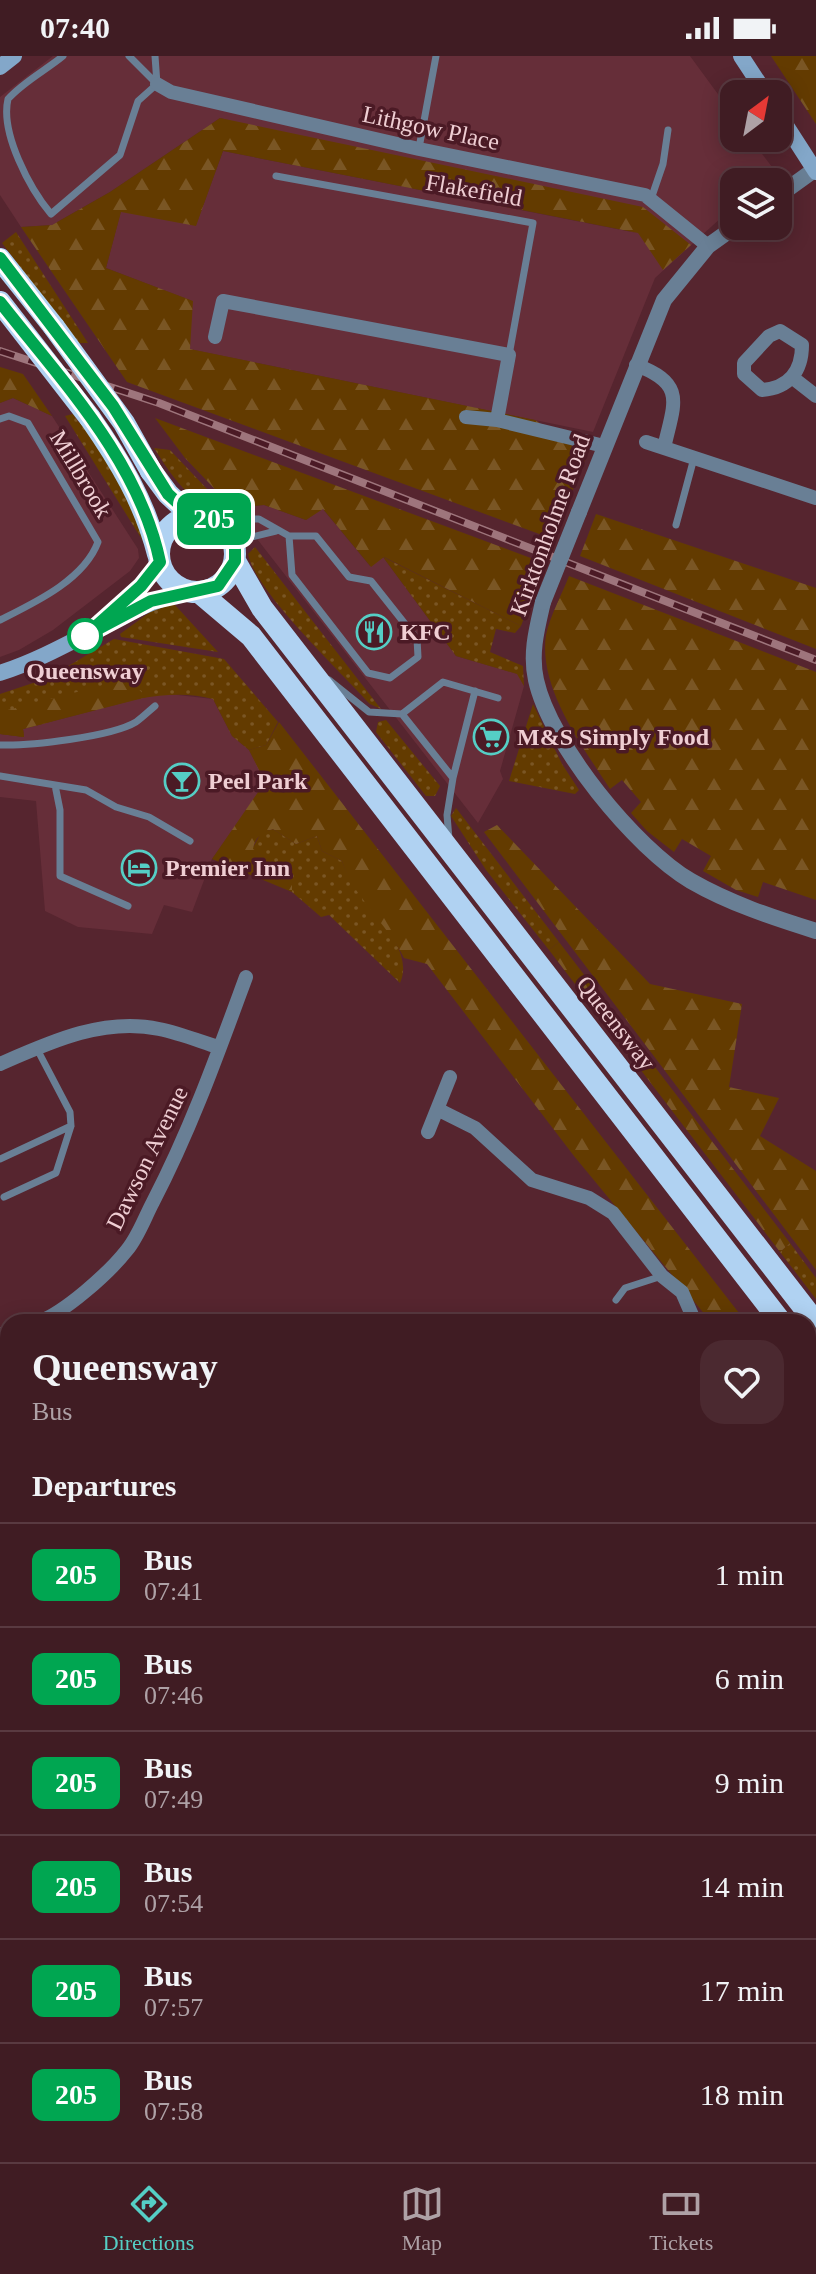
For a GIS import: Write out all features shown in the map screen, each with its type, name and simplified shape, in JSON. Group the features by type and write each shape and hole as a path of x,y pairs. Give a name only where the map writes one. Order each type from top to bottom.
{"highway":[{"path":"0,259 113,406 168,494 192,516 216,520 228,531 235,554 226,579 194,591"},
{"path":"0,302 90,418 124,469 149,519 160,560 170,580 194,591 251,636 775,1314"},
{"path":"160,560 164,536 171,526 192,516"},
{"name":"Queensway","path":"235,554 245,584 299,657 809,1314"}],"main road":[{"path":"0,67 14,56"},
{"path":"741,56 757,80"},
{"path":"792,135 815,171"},
{"path":"85,636 141,586 160,560"},
{"path":"0,673 33,663 151,601 194,591"}],"street":[{"name":"Lithgow Place","path":"157,84 171,92 419,149 645,195 708,246"},
{"path":"792,187 815,171"},
{"name":"Kirktonholme Road","path":"720,237 708,246 664,300 636,365 543,602 533,642 536,681 559,734 612,810 662,860 690,880 727,899 816,931"},
{"path":"215,337 223,301 509,355"},
{"path":"780,331 802,345 802,357 793,378 773,389 762,390 744,374 744,363 769,336 780,331"},
{"name":"Flakefield","path":"497,420 509,355"},
{"path":"636,365 661,374 670,386 672,412 664,448"},
{"path":"793,378 816,396"},
{"path":"466,417 497,420 604,446"},
{"path":"646,442 816,498"},
{"name":"Dawson Avenue","path":"61,1314 128,1250 210,1081 218,1047 246,977"},
{"path":"0,1047 3,1063 36,1047 87,1031 120,1025 158,1028 218,1047"},
{"path":"428,1132 450,1077"},
{"path":"439,1110 475,1128 532,1180 589,1198 613,1213 662,1276 682,1292 692,1314"}],"lane":[{"path":"1,146 1,117 5,100 63,56"},
{"path":"129,56 157,84"},
{"path":"155,56 157,84"},
{"path":"419,149 436,56"},
{"path":"7,158 51,214 120,155 138,101 157,84"},
{"path":"651,199 663,164 668,130"},
{"name":"Flakefield","path":"276,176 533,223 509,355"},
{"name":"Millbrook","path":"0,419 9,416 28,423 98,542 92,558 40,600 0,620"},
{"path":"676,525 695,457"},
{"path":"216,520 259,519 289,536 316,536 349,577 371,581 417,639 418,657 390,678 368,673 292,575 289,536"},
{"path":"235,554 236,541 276,531"},
{"path":"299,657 369,712 402,714 443,682 498,698"},
{"path":"450,851 447,815 475,691"},
{"path":"0,745 22,746 111,730 135,723 155,706"},
{"path":"402,714 453,778"},
{"path":"0,776 86,790 116,807 149,817 190,841"},
{"path":"55,785 60,810 60,876 128,906"},
{"path":"4,1197 56,1173 71,1126 70,1112 36,1047"},
{"path":"0,1159 71,1126"},
{"path":"616,1300 625,1288 662,1276"}],"shaded area":[{"path":"53,56 690,56 720,97 720,152 761,152 773,168 720,168 720,219 655,278 593,432 189,349 192,301 106,268 121,211 196,225 223,151 637,233 220,118 110,192 52,225 21,227 0,195 0,97"},
{"path":"13,398 52,416 138,549 139,558 130,571 53,630 0,657 0,403"},
{"path":"264,505 306,520 322,508 370,566 383,557 456,656 518,674 524,686 500,771 503,779 478,823 233,508"},
{"path":"160,693 213,699 232,736 249,750 266,782 212,859 192,912 164,905 152,934 78,927 45,911 36,801 0,797 0,734 24,737 23,729"}],"green space":[{"path":"771,56 816,56 816,124 792,88 792,80 787,80"},
{"path":"220,118 643,207 691,245 663,270 638,233 223,151 196,226 121,212 106,268 193,301 190,349 535,420 581,452 585,460 553,539 127,382 21,227 52,225 110,192"},
{"path":"16,232 88,343 78,343 2,243"},
{"path":"0,367 23,374 52,416 13,398 0,403"},
{"path":"73,414 79,423 81,421 131,500 146,546 65,416"},
{"path":"155,418 544,563 521,626 384,557 371,567 323,509 306,520 264,505 233,508 185,458"},
{"path":"154,448 170,450 227,510 215,509 193,497 175,479"},
{"path":"596,514 816,588 816,649 580,556"},
{"path":"255,547 381,709 370,704 320,652 266,589 248,554"},
{"path":"383,557 521,626 515,633 496,629 490,652 523,666 524,686 517,674 456,656"},
{"path":"569,576 816,672 816,900 763,882 758,897 736,890 703,871 711,856 682,839 674,852 647,831 631,813 641,802 622,780 610,789 565,716 549,676 545,655 546,635"},
{"path":"164,602 175,605 218,652 121,637 120,634"},
{"path":"114,639 224,659 278,722 266,745 249,750 232,736 213,699 191,695 168,695 118,703 23,729 24,737 0,734 0,694 48,678"},
{"path":"127,679 147,697 23,729 24,737 0,734 0,712"},
{"path":"533,704 562,764 579,790 575,794 509,781"},
{"path":"386,720 440,786 435,796 426,796 376,732 378,722"},
{"path":"279,722 740,1314 704,1314 574,1156 427,964 404,958 354,886 342,861 322,851 317,836 296,844 273,829 255,841 253,849 292,876 292,892 212,859 265,782 249,750 266,745"},
{"path":"456,808 559,942 549,950 486,870 451,816"},
{"path":"497,825 650,984 742,1004 729,1087 779,1098 760,1136 816,1171 816,1270 484,832"},
{"path":"273,829 296,844 317,836 322,851 342,861 359,891 393,937 403,968 400,983 329,915 321,917 292,892 292,876 252,849 261,833"},
{"path":"559,942 790,1243 780,1252 549,950"},
{"path":"790,1243 816,1278 816,1299 780,1252"}],"railway":[{"path":"0,351 159,403 816,660"}],"bus line":[{"name":"205","path":"0,258 113,406 168,494 192,516 216,520 228,531 235,547 235,561 232,571 218,586 151,601 85,636 141,586 160,562 155,539 149,519 108,444 0,302"}],"place":[{"name":"KFC","path":"374,632"},
{"name":"Queensway","path":"85,636"},
{"name":"M&S Simply Food","path":"491,737"},
{"name":"Peel Park","path":"182,781"},
{"name":"Premier Inn","path":"139,868"}]}
